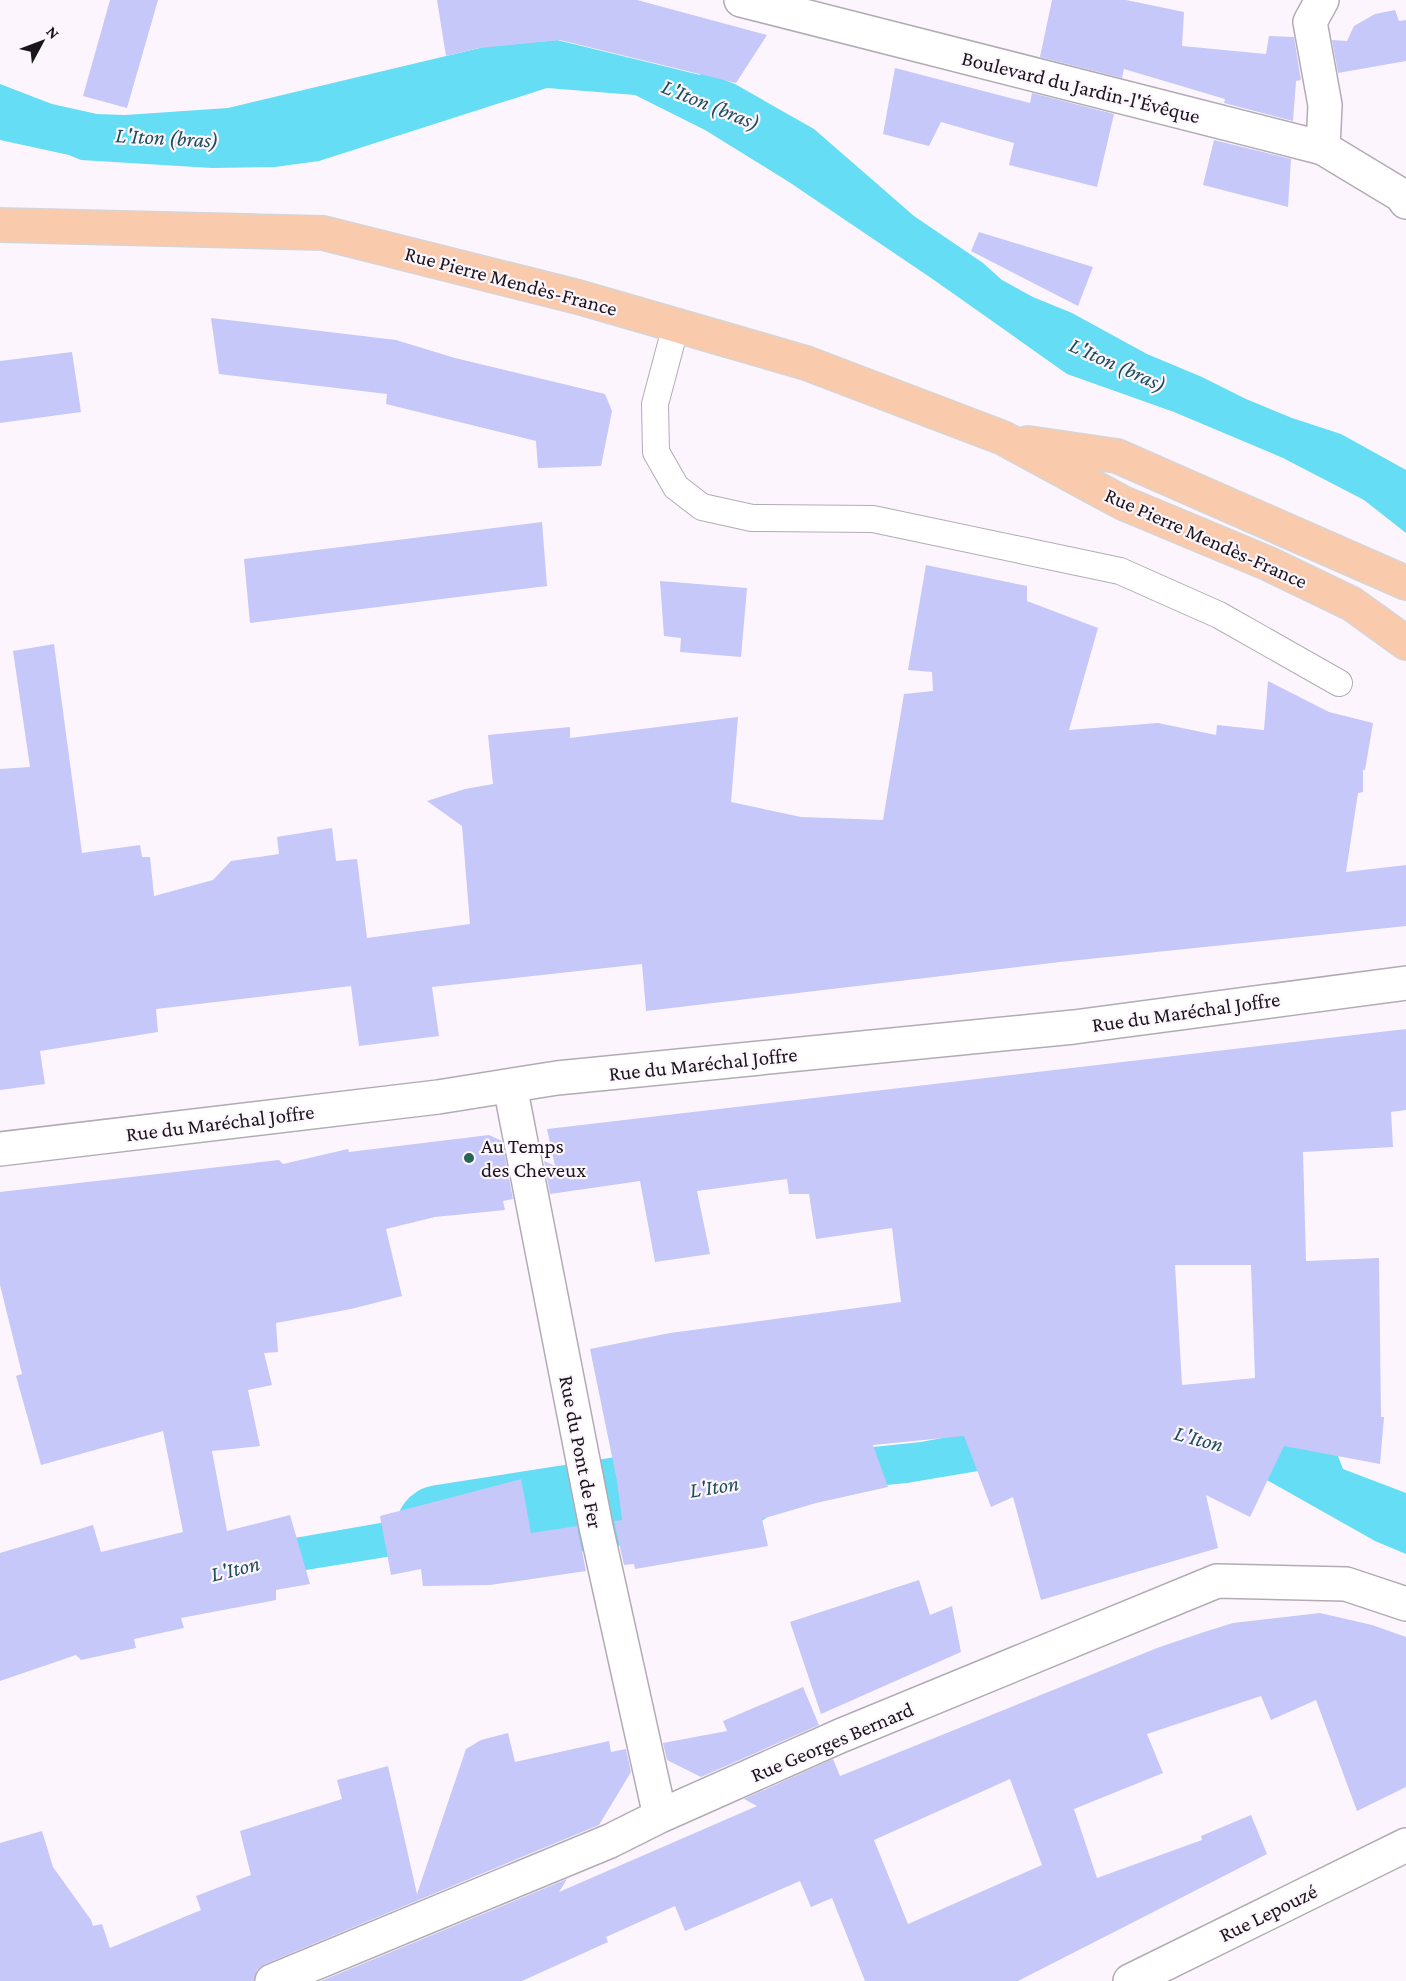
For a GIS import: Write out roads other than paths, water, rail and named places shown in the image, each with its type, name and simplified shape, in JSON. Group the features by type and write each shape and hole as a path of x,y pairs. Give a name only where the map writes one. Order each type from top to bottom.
{"main road":[{"name":"Rue Pierre Mendès-France","path":"0,225 323,232 578,297 806,363 1003,438 1123,503 1269,564 1352,604 1406,643"},
{"name":"Rue Pierre Mendès-France","path":"1003,438 1117,456 1406,583"}],"street":[{"name":"Boulevard du Jardin-l'Évêque","path":"741,0 1323,148 1404,196"},
{"path":"1322,0 1310,22 1326,105 1323,148"},
{"name":"Rue du Maréchal Joffre","path":"0,1149 426,1098 558,1078 1074,1027 1406,983"},
{"name":"Rue du Pont de Fer","path":"510,1086 596,1527 660,1816"},
{"name":"Rue Georges Bernard","path":"272,1981 610,1841 660,1816 840,1736 1217,1581 1346,1584 1406,1604"},
{"name":"Rue Lepouzé","path":"1130,1981 1406,1845"}],"lane":[{"path":"676,325 655,404 656,453 676,487 702,507 752,518 873,519 1119,571 1219,615 1339,683"}],"water":[{"name":"L'Iton (bras)","path":"557,40 700,75 701,71 735,84 814,129 914,216 983,263 1002,280 1033,297 1072,313 1147,354 1292,418 1341,434 1406,470 1406,533 1364,500 1283,458 1174,412 1067,374 789,182 705,130 635,95 547,88 319,161 275,167 212,168 81,160 69,155 0,140 0,84 52,104 97,114 125,115 228,108 484,47"},
{"path":"995,1428 1305,1446 1338,1456 1343,1469 1406,1493 1406,1554 1375,1541 1242,1466 984,1470 907,1483 866,1487 797,1455 921,1442"},
{"path":"558,1492 566,1528 245,1582 0,1614 260,1544"}],"waterway":[{"name":"L'Iton","path":"440,1529 741,1482"}],"place":[{"name":"Au Temps des Cheveux","path":"469,1158"}]}
